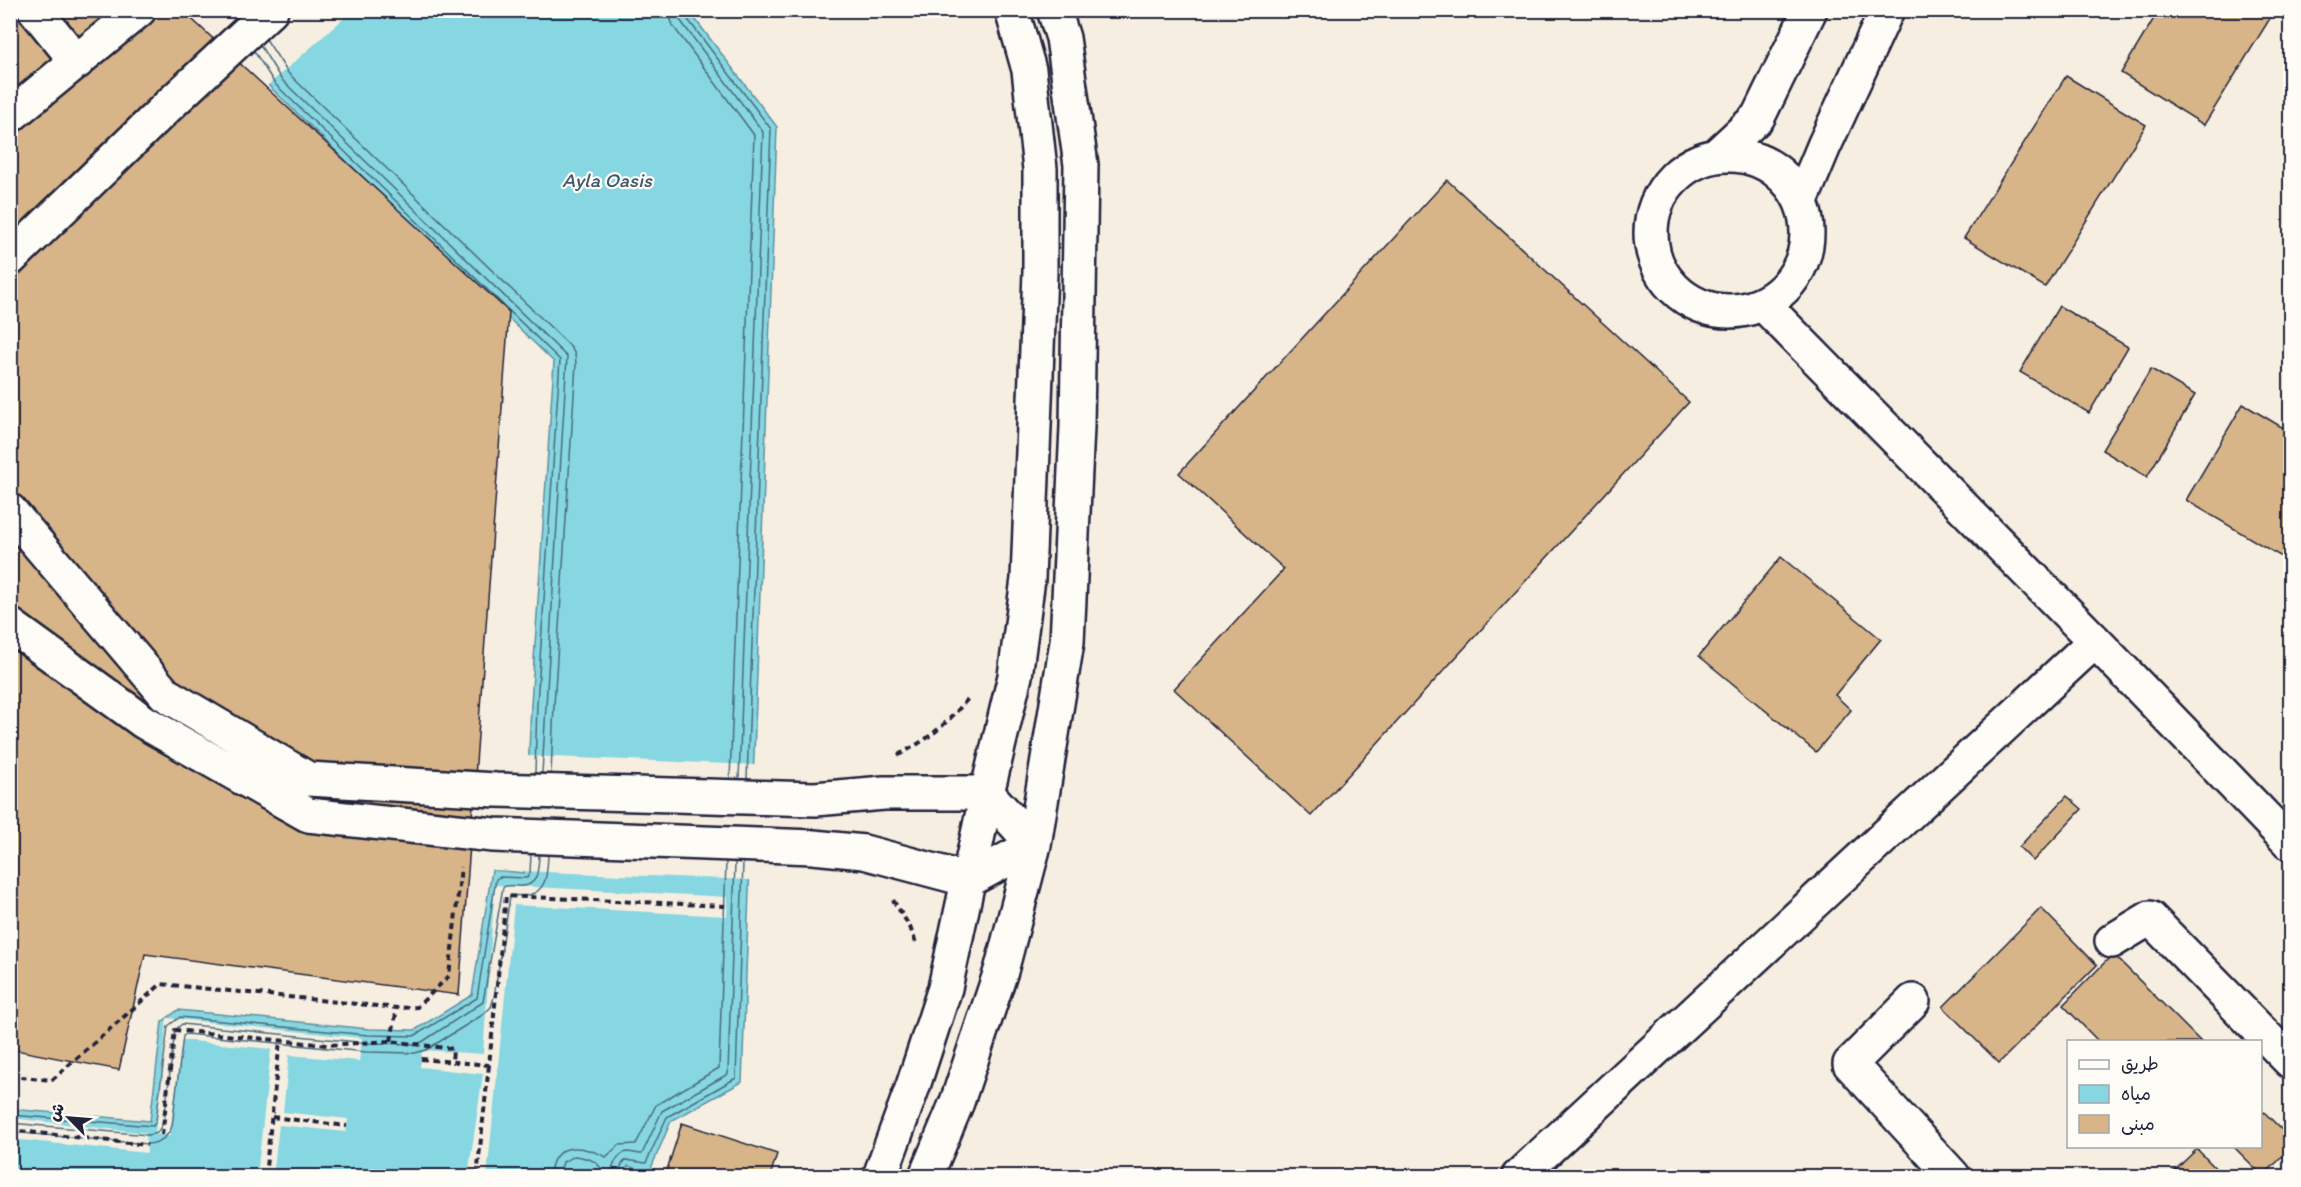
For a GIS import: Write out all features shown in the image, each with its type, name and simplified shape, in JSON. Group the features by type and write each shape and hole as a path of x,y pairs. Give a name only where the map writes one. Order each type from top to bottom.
{"street":[{"path":"35,10 77,62"},
{"path":"10,116 139,10"},
{"path":"10,259 271,10"},
{"path":"880,1176 945,988 1015,676 1028,579 1040,272 1040,169 1029,70 1012,10"},
{"path":"926,1176 957,1102 1001,971 1034,845 1066,642 1077,427 1081,165 1063,38 1054,10"},
{"path":"1718,154 1758,117 1810,10"},
{"path":"1801,201 1887,10"},
{"path":"1718,154 1746,155 1769,165 1788,180 1801,201 1807,224 1806,248 1798,271 1783,290 1763,304 1737,311 1710,309 1693,302 1665,280 1653,256 1650,229 1656,202 1671,179 1692,163 1718,154"},
{"path":"1763,304 2290,843"},
{"path":"10,511 165,694 309,779 495,790 814,799 884,793 987,793 1034,845"},
{"path":"10,625 144,722 308,815 494,835 813,847 864,852 969,880 1034,845"},
{"path":"1519,1176 2095,641"},
{"path":"2112,941 2150,918 2290,1061"},
{"path":"1913,1001 1850,1064 1953,1176"},
{"path":"913,1086 957,1102"}],"path":[{"path":"889,760 922,743 948,722 972,694"},
{"path":"10,1076 52,1080 161,984 397,1008 417,1007 449,976 461,864"},
{"path":"888,895 910,927 919,949"},
{"path":"477,1176 506,896 727,906"},
{"path":"392,1041 397,1008"},
{"path":"162,1135 176,1030 327,1045 392,1041 453,1049 452,1062"},
{"path":"265,1176 280,1041"},
{"path":"421,1059 489,1065"},
{"path":"272,1117 347,1126"},
{"path":"10,1130 147,1145"}],"water":[{"name":"Ayla Oasis","path":"222,11 689,11 777,127 742,1082 671,1121 649,1173 628,1166 623,1176 598,1176 575,1169 572,1176 11,1176 10,1109 150,1121 162,1022 178,1010 369,1029 415,1030 472,995 492,870 524,873 531,704 554,362 270,87"}],"pier":[{"path":"219,10 352,11 266,87"},
{"path":"527,756 756,765 751,880 492,870 492,867 521,870"},
{"path":"495,885 728,897 727,916 514,905 487,1176 468,1176 483,1074 420,1067 422,1050 483,1054"},
{"path":"167,1018 362,1038 359,1061 289,1055 283,1112 348,1119 346,1132 279,1125 273,1176 257,1176 271,1049 182,1040 170,1136 155,1134"},
{"path":"11,1118 146,1133 147,1153 11,1139"}],"building":[{"path":"10,10 182,10 509,312 459,995 145,954 119,1070 10,1049"},
{"path":"2159,10 2274,12 2204,125 2121,73"},
{"path":"2066,76 2146,125 2045,287 1964,238"},
{"path":"1447,180 1689,402 1311,816 1174,689 1284,569 1179,473"},
{"path":"2059,306 2128,347 2089,413 2020,372"},
{"path":"2151,369 2195,395 2147,477 2102,450"},
{"path":"2243,404 2290,432 2290,562 2186,500"},
{"path":"1781,557 1881,639 1835,695 1851,710 1816,752 1699,656"},
{"path":"2067,796 2082,809 2033,861 2019,847"},
{"path":"2041,908 2097,965 1999,1063 1943,1007"},
{"path":"2113,954 2199,1040 2097,1040 2063,1005"},
{"path":"2264,1112 2290,1138 2290,1149 2263,1176 2235,1148 2262,1148 2262,1114"},
{"path":"682,1123 777,1154 770,1176 665,1176"},
{"path":"2197,1149 2223,1176 2169,1176"}]}
